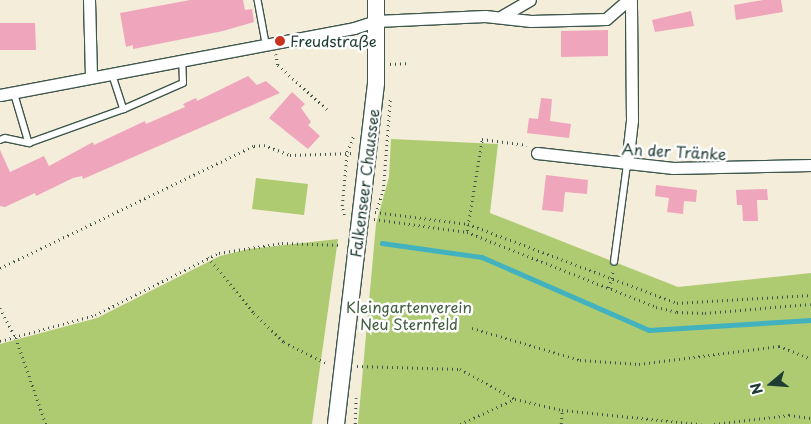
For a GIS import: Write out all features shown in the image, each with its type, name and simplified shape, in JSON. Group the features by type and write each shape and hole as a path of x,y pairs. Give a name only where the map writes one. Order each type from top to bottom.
{"main road":[{"name":"Falkenseer Chaussee","path":"336,424 376,83 376,0"}],"street":[{"path":"89,0 91,77"},
{"path":"502,16 530,0"},
{"path":"0,95 376,21 502,16 531,21 606,19 629,0"},
{"path":"627,164 632,120 629,0"},
{"name":"An der Tränke","path":"537,153 627,164 711,170 811,165"}],"lane":[{"path":"258,0 270,43"},
{"path":"0,140 5,138 29,142 124,109 183,83 182,59"},
{"path":"112,73 124,109"},
{"path":"14,92 29,142"},
{"path":"614,262 627,164"}],"path":[{"path":"270,43 278,65 328,110"},
{"path":"388,64 410,63"},
{"path":"467,232 482,139 534,146 537,153"},
{"path":"0,268 254,146 264,145 290,155 367,153"},
{"path":"361,214 468,224 612,281 677,303 705,304 811,295"},
{"path":"361,214 467,232 656,307 677,312 705,313 811,304"},
{"path":"0,340 16,338 95,315 208,257 249,246 282,243 357,245"},
{"path":"208,257 254,313 284,342 308,356 344,365 460,369 516,399 562,410 701,424"},
{"path":"609,288 612,281"},
{"path":"0,308 16,338 46,424"},
{"path":"472,328 580,360 638,364 779,346 811,359"},
{"path":"460,424 516,399"},
{"path":"560,424 562,410"},
{"path":"714,424 789,415 811,418"}],"green space":[{"name":"Kleingartenverein Neu Sternfeld","path":"391,139 498,144 490,213 678,287 811,273 811,424 358,424 376,224 389,177"},
{"path":"256,178 308,184 304,215 252,209"},
{"path":"338,239 312,424 0,424 0,344 97,318 220,256 249,249"}],"building":[{"path":"190,0 243,0 245,10 252,9 254,22 223,31 133,49 133,45 126,47 120,13"},
{"path":"763,0 781,0 783,12 736,20 734,5"},
{"path":"691,11 694,26 655,32 652,20"},
{"path":"0,23 35,23 36,50 0,50"},
{"path":"608,30 608,56 561,57 561,31"},
{"path":"248,76 257,85 266,81 280,93 83,179 82,176 73,178 36,196 35,193 5,207 0,206 0,150 10,172 44,156 49,166 93,142 94,145 145,121 146,124 185,107 183,104 196,98 197,101"},
{"path":"292,92 305,104 301,108 311,122 308,125 320,136 308,149 269,118"},
{"path":"541,98 552,99 550,121 571,124 569,138 527,133 529,118 538,119"},
{"path":"546,175 588,180 587,194 565,192 563,212 542,210"},
{"path":"656,185 697,190 696,202 684,201 683,214 667,212 669,198 655,196"},
{"path":"767,189 768,200 757,200 758,221 743,221 742,205 737,205 736,190"}],"waterway":[{"path":"382,243 482,257 649,330 811,320"}],"place":[{"name":"Freudstraße","path":"280,41"}]}
